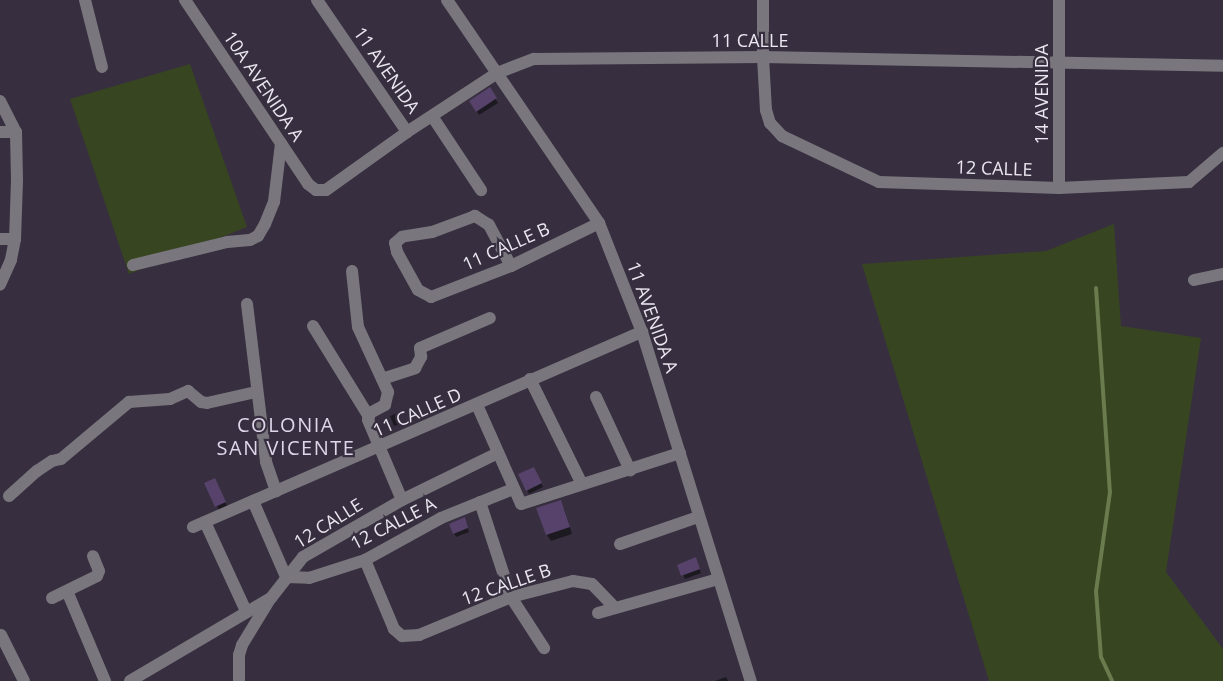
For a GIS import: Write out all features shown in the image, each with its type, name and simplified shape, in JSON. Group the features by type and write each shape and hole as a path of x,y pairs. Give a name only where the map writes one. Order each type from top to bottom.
{"street":[{"path":"85,0 102,67"},
{"name":"10A AVENIDA A","path":"185,0 308,184 316,190"},
{"name":"11 AVENIDA","path":"317,0 407,132"},
{"name":"11 AVENIDA A","path":"447,0 599,223 642,332 751,681"},
{"path":"763,0 763,57"},
{"name":"14 AVENIDA","path":"1059,0 1059,188"},
{"name":"11 CALLE","path":"316,190 326,190 407,132 497,73 534,59 763,57 1223,66"},
{"name":"12 CALLE","path":"763,57 766,110 770,123 782,136 879,182 1059,188 1189,182 1223,153"},
{"path":"0,101 16,132 15,239 11,260 0,285"},
{"path":"432,116 482,190"},
{"path":"0,132 16,132"},
{"path":"133,265 227,242 250,240 258,236 274,202 281,143"},
{"name":"11 CALLE B","path":"511,266 489,225 481,218 470,216 432,232 402,237 395,243 397,252 418,290 427,297 437,296 511,266 599,223"},
{"path":"0,239 15,239"},
{"path":"351,271 358,327 388,392 387,401 382,408 368,415"},
{"path":"1194,280 1223,274"},
{"path":"247,304 266,462 276,491"},
{"path":"382,379 415,368 421,357 420,348 490,318"},
{"path":"313,326 368,415 368,420 402,500"},
{"name":"11 CALLE D","path":"193,527 380,448 530,379 642,332"},
{"path":"530,379 582,484"},
{"path":"9,496 37,471 52,461 61,459 129,402 170,399 188,391 203,403 256,392"},
{"path":"596,397 630,470"},
{"path":"477,405 521,504 680,453"},
{"name":"12 CALLE","path":"130,681 270,598 303,557 402,500 498,453"},
{"name":"12 CALLE A","path":"286,577 309,578 365,560 441,518 513,489"},
{"path":"253,501 286,577"},
{"path":"480,502 511,597 544,648"},
{"path":"620,544 698,517"},
{"path":"205,522 246,611"},
{"path":"52,598 97,576 99,571 93,556"},
{"name":"12 CALLE B","path":"365,560 394,629 402,636 419,635 511,597 573,581 584,581 599,589 614,607"},
{"path":"598,613 718,579"},
{"path":"67,591 105,681"},
{"path":"239,681 239,655 242,645 270,598"},
{"path":"1,635 24,681"}],"green space":[{"path":"190,64 247,227 129,274 70,99"},
{"path":"1114,224 1121,326 1201,338 1166,572 1223,649 1223,681 989,681 862,264 1046,251"}],"building":[{"path":"490,87 497,98 476,112 469,101"},
{"path":"534,467 542,483 526,491 518,474"},
{"path":"215,478 226,502 215,507 204,483"},
{"path":"561,500 570,527 546,535 536,508"},
{"path":"465,517 468,528 453,534 449,524"},
{"path":"696,557 700,569 681,576 677,565"}],"waterway":[{"path":"1096,288 1110,492 1096,591 1101,657 1112,681"}],"district":[{"name":"COLONIA SAN VICENTE","path":"286,436"}]}
